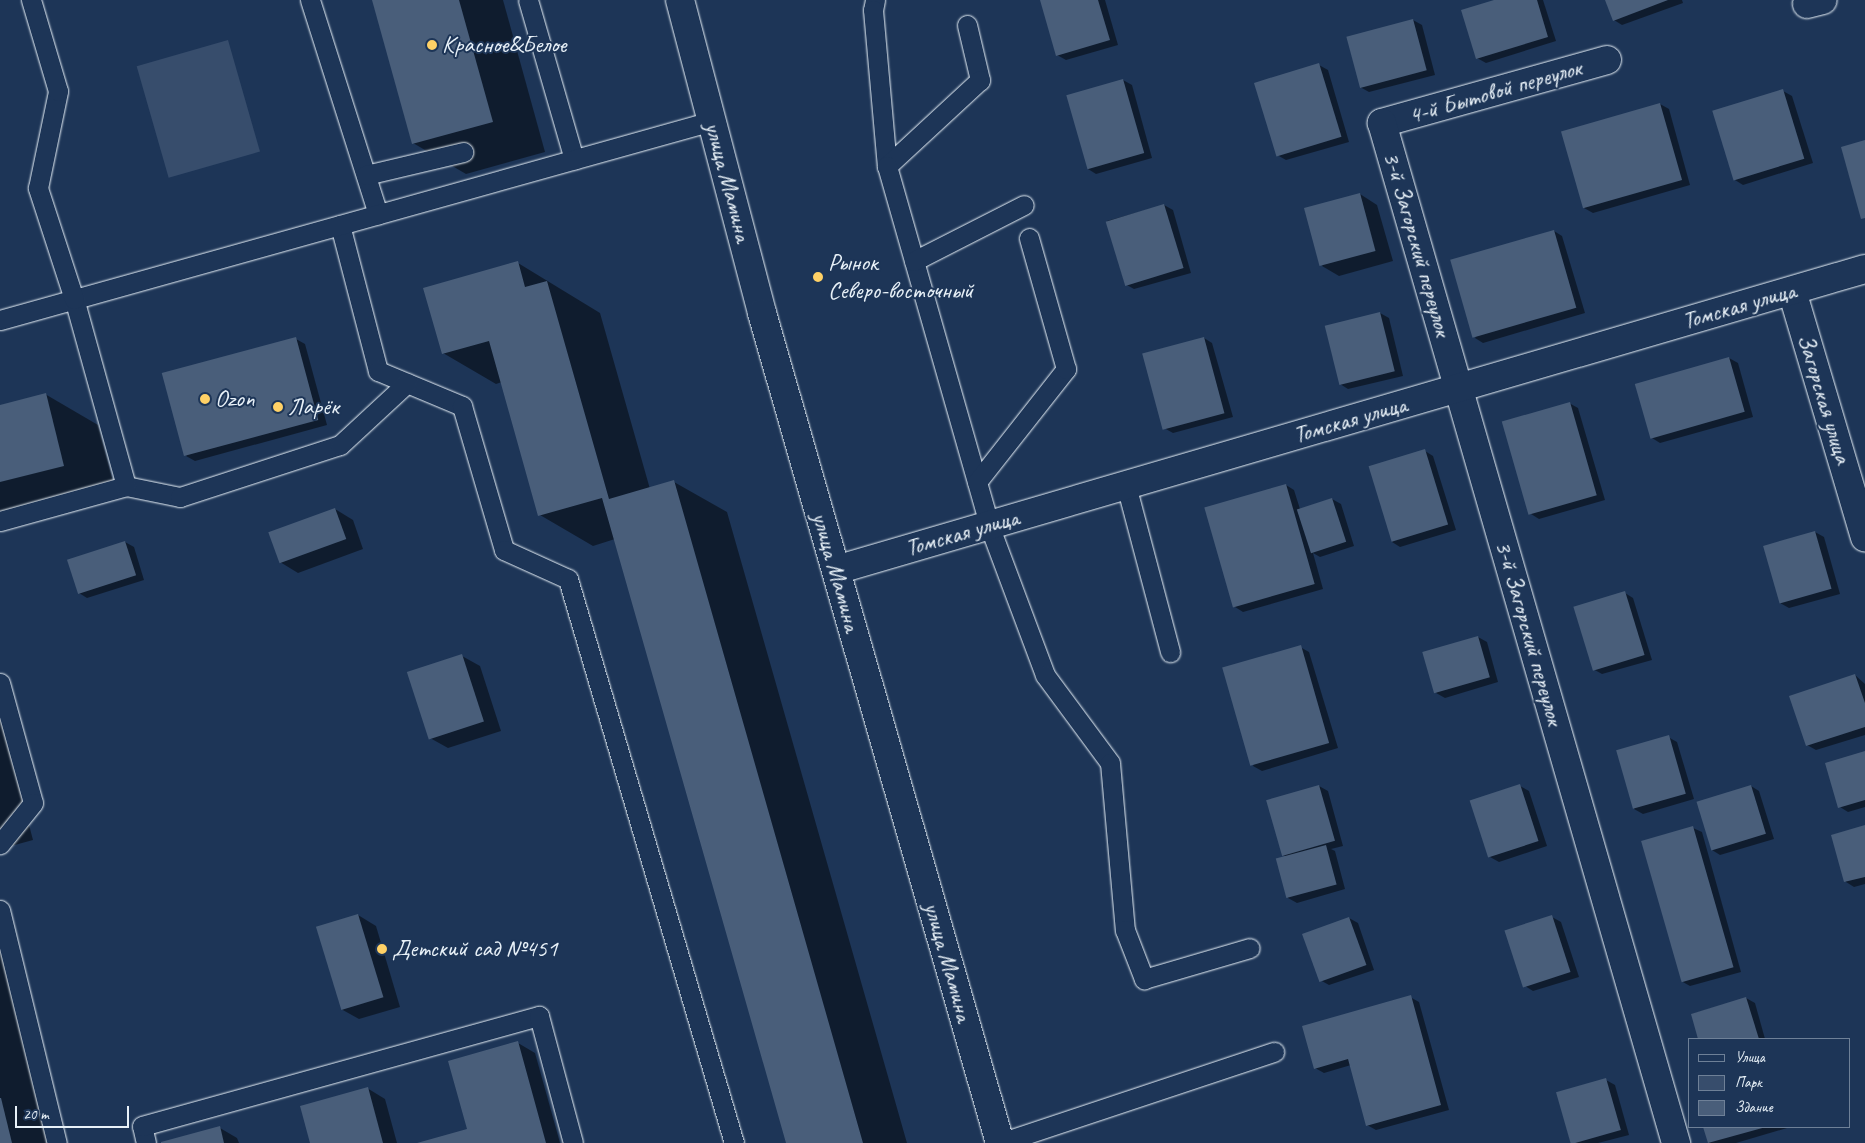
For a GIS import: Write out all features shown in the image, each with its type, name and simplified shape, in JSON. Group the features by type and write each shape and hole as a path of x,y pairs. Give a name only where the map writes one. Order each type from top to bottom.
{"street":[{"name":"улица Мамина","path":"680,0 762,313 1000,1143"},
{"name":"4-й Бытовой переулок","path":"1382,123 1607,60"},
{"name":"3-й Загорский переулок","path":"1382,123 1676,1143"},
{"name":"Томская улица","path":"836,570 1865,269"},
{"name":"Загорская улица","path":"1792,291 1865,537"}],"lane":[{"path":"31,0 58,91 38,188 74,299 126,486"},
{"path":"310,0 378,214"},
{"path":"528,0 574,159"},
{"path":"875,0 873,10 887,166 989,525 1045,675 1110,763 1125,930 1144,979 1250,948"},
{"path":"887,166 980,80 967,25"},
{"path":"0,320 712,120"},
{"path":"366,175 463,152"},
{"path":"914,260 1024,205"},
{"path":"340,225 378,371 462,406 504,550 568,579 734,1143"},
{"path":"977,482 1066,369 1029,238"},
{"path":"0,521 126,486 180,496 340,445 407,383"},
{"path":"1126,485 1170,652"},
{"path":"0,682 33,803 0,844"},
{"path":"0,910 57,1143"},
{"path":"146,1143 142,1126 539,1016 573,1143"},
{"path":"1000,1143 1274,1052"}],"green space":[{"path":"228,40 260,152 169,178 137,66"}],"building":[{"path":"372,0 459,0 493,122 412,144"},
{"path":"1040,0 1098,0 1110,40 1056,56"},
{"path":"1494,0 1537,0 1548,37 1476,59 1461,10"},
{"path":"1605,0 1668,0 1613,21"},
{"path":"1413,19 1427,70 1360,88 1346,37"},
{"path":"1319,63 1342,137 1276,157 1254,83"},
{"path":"1123,79 1144,153 1088,169 1066,95"},
{"path":"1783,89 1804,159 1734,180 1712,111"},
{"path":"1660,103 1682,180 1583,208 1561,131"},
{"path":"1865,140 1865,218 1861,219 1841,147"},
{"path":"1360,193 1376,251 1320,266 1304,208"},
{"path":"1164,204 1184,268 1125,286 1106,222"},
{"path":"1554,230 1576,308 1473,338 1450,260"},
{"path":"518,261 525,287 547,281 609,499 674,480 863,1143 786,1143 602,498 538,516 489,341 442,354 423,288"},
{"path":"1380,312 1395,371 1339,385 1325,326"},
{"path":"296,337 318,420 184,456 162,373"},
{"path":"1204,337 1224,413 1163,430 1142,354"},
{"path":"1729,357 1745,412 1651,439 1635,384"},
{"path":"46,393 64,466 0,482 0,405"},
{"path":"1570,402 1597,495 1528,515 1502,422"},
{"path":"1425,449 1448,525 1392,542 1369,466"},
{"path":"1286,484 1315,584 1233,607 1204,507"},
{"path":"1332,498 1346,542 1311,553 1297,509"},
{"path":"335,508 346,539 280,563 268,532"},
{"path":"1815,531 1832,589 1780,604 1763,546"},
{"path":"125,541 136,575 78,594 67,560"},
{"path":"1625,591 1645,655 1593,671 1573,607"},
{"path":"1478,636 1490,677 1434,693 1422,652"},
{"path":"1301,645 1329,743 1250,766 1222,668"},
{"path":"462,654 484,722 429,739 407,672"},
{"path":"1855,674 1865,703 1865,727 1806,746 1789,696"},
{"path":"1669,735 1686,794 1633,809 1616,750"},
{"path":"1865,751 1865,800 1838,808 1825,763"},
{"path":"1520,784 1539,841 1488,857 1470,800"},
{"path":"1319,785 1335,841 1282,856 1266,800"},
{"path":"1751,785 1766,834 1711,850 1696,802"},
{"path":"1865,825 1865,877 1844,882 1831,835"},
{"path":"1693,826 1734,967 1682,982 1641,841"},
{"path":"1326,845 1337,885 1286,898 1276,858"},
{"path":"358,914 383,997 341,1010 316,927"},
{"path":"1552,915 1571,972 1523,988 1504,930"},
{"path":"1349,917 1366,965 1319,982 1302,934"},
{"path":"1411,995 1441,1105 1366,1126 1348,1059 1314,1069 1302,1026"},
{"path":"1746,997 1759,1038 1698,1038 1691,1014"},
{"path":"518,1041 546,1143 417,1143 467,1129 448,1061"},
{"path":"1606,1078 1621,1130 1571,1143 1556,1092"},
{"path":"368,1087 383,1143 310,1143 300,1106"},
{"path":"1,1098 12,1143 0,1143"},
{"path":"220,1126 224,1143 161,1143 161,1142"},
{"path":"1703,1128 1762,1128 1708,1143"}],"place":[{"name":"Красное&Белое","path":"432,45"},
{"name":"Рынок Северо-восточный","path":"818,277"},
{"name":"Ozon","path":"205,399"},
{"name":"Ларёк","path":"278,407"},
{"name":"Детский сад №451","path":"382,949"}]}
